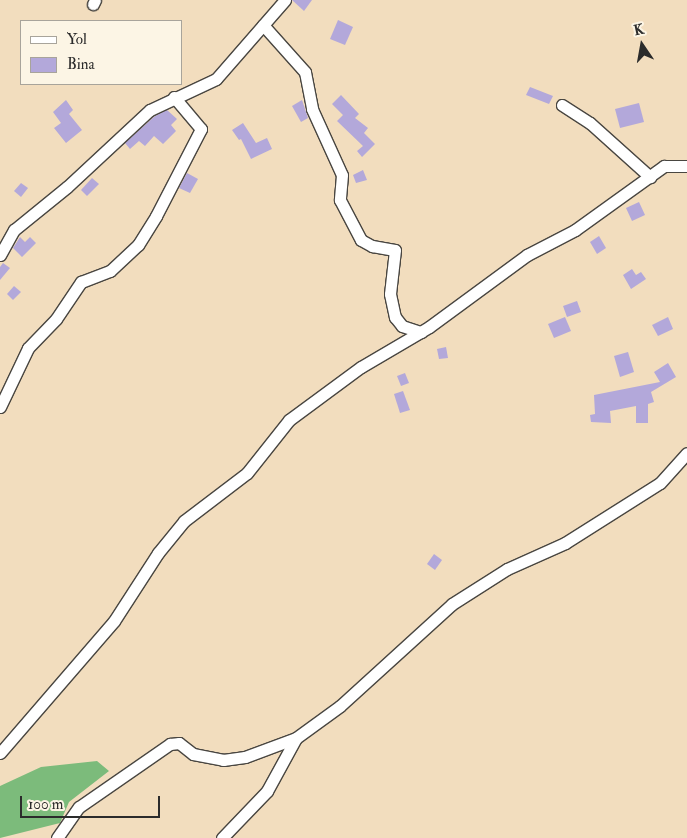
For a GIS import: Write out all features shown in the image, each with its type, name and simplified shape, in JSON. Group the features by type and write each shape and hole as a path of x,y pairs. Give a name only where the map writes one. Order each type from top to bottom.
{"street":[{"path":"0,255 14,230 67,186 150,110 174,97 216,79 285,0"},
{"path":"263,25 305,72 312,109 342,175 340,200 361,240 372,246 395,250 390,294 395,317 402,326 421,332"},
{"path":"0,407 28,348 56,319 81,282 110,271 138,245 156,216 202,129 174,97"},
{"path":"562,104 590,123 650,177"},
{"path":"0,753 114,621 158,552 184,521 247,473 289,420 361,366 421,332 504,270 575,230 664,166 687,166"},
{"path":"57,838 79,807 170,744 179,742 193,754 223,760 244,757 296,738 340,706 452,604 507,569 565,543 660,483 687,453"},
{"path":"222,838 267,791 296,738"}],"green space":[{"path":"97,761 109,771 69,802 60,823 0,838 0,786 41,767"}],"building":[{"path":"292,0 312,0 304,11"},
{"path":"338,20 353,27 345,45 330,39"},
{"path":"530,87 553,96 549,104 526,95"},
{"path":"341,95 359,114 355,118 368,128 364,133 375,144 362,157 357,151 363,146 337,121 343,115 332,104"},
{"path":"66,100 73,110 69,114 82,130 66,143 54,128 61,123 53,112"},
{"path":"302,100 308,118 301,122 292,106"},
{"path":"639,103 644,122 620,128 615,109"},
{"path":"167,110 177,119 171,125 176,131 163,144 154,136 145,146 139,141 130,149 125,143 155,116"},
{"path":"243,123 256,143 267,138 272,149 251,159 241,139 239,140 232,130"},
{"path":"363,170 367,180 356,183 353,175"},
{"path":"187,173 198,179 190,193 179,188"},
{"path":"92,178 99,184 87,196 81,190"},
{"path":"21,183 28,188 21,197 14,191"},
{"path":"639,202 645,215 632,221 626,208"},
{"path":"599,236 606,248 597,254 590,242"},
{"path":"20,237 25,242 30,237 36,243 22,257 13,248"},
{"path":"3,263 10,268 0,280 0,267"},
{"path":"632,269 636,275 641,272 646,279 631,289 623,275"},
{"path":"14,286 21,292 13,300 7,294"},
{"path":"577,301 581,312 567,317 563,306"},
{"path":"565,317 571,331 554,338 548,324"},
{"path":"668,317 673,329 658,336 652,325"},
{"path":"446,347 448,358 439,359 437,349"},
{"path":"628,352 634,372 620,377 614,356"},
{"path":"668,363 676,377 651,392 654,402 648,404 648,423 636,423 636,406 610,411 611,423 591,422 590,415 595,414 594,395 660,382 654,372"},
{"path":"405,373 409,383 401,386 397,376"},
{"path":"403,391 410,410 400,413 394,394"},
{"path":"434,554 442,560 435,570 427,564"}]}
